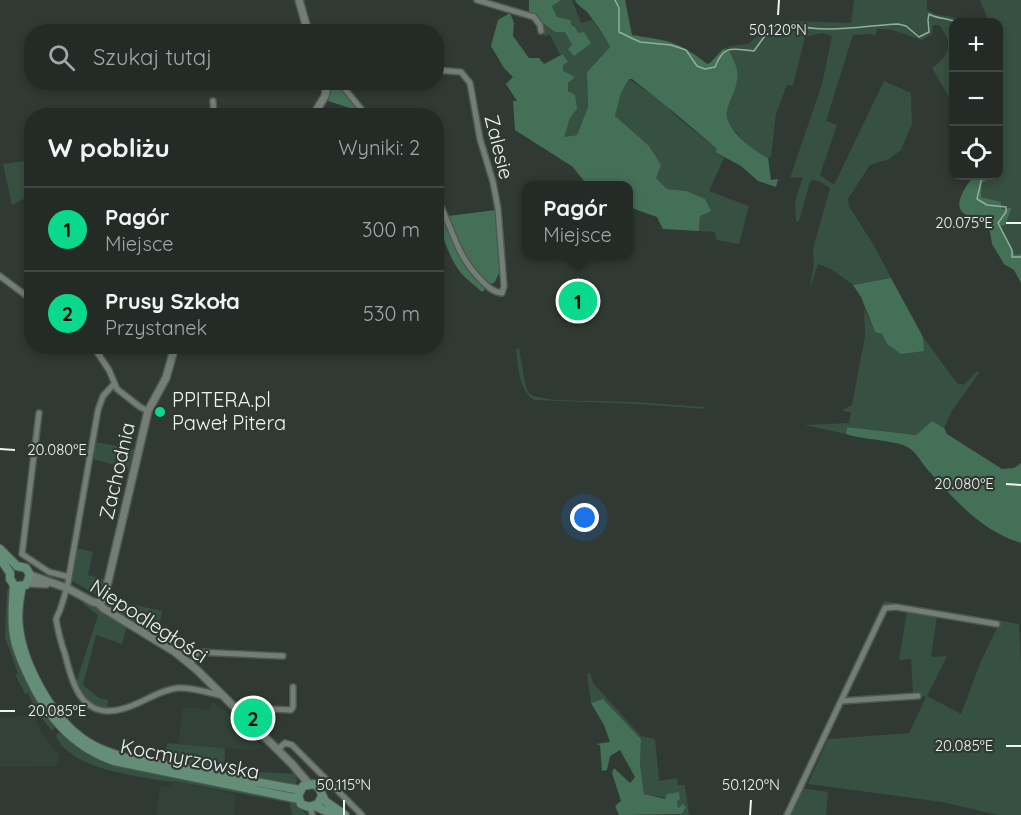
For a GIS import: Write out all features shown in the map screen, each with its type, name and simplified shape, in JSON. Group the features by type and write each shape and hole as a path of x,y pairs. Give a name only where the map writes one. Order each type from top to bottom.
{"main road":[{"path":"0,549 18,566 26,568 24,582 10,579 10,573 0,558"},
{"path":"10,573 18,566"},
{"name":"Kocmyrzowska","path":"24,582 18,618 24,651 49,702 77,735 101,749 128,758 304,787"},
{"name":"Kocmyrzowska","path":"24,582 12,623 18,652 45,708 61,729 76,742 93,753 114,761 299,799"},
{"path":"334,815 303,805 299,799 304,787 319,788 322,796 345,815"},
{"path":"313,809 322,796"}],"street":[{"path":"299,0 306,24"},
{"path":"477,0 534,16 541,31"},
{"name":"Zalesie","path":"444,71 461,72 470,83 480,139 493,182 498,209 504,286 502,293 495,292 483,282 461,255 444,216"},
{"path":"318,108 327,90"},
{"path":"346,90 360,108"},
{"path":"213,101 213,108"},
{"path":"0,276 24,294"},
{"path":"98,354 109,370 117,389 148,411"},
{"name":"Zachodnia","path":"98,603 103,600 106,590 148,411 166,378 173,354"},
{"path":"114,384 103,396 98,410 69,577 56,619 76,691 88,705 106,710 119,710 177,688 194,689 219,695 222,693"},
{"path":"39,413 21,554 50,572 69,577"},
{"name":"Niepodległości","path":"24,582 53,584 98,603 191,664 298,770 304,787"},
{"path":"787,815 882,612 887,607 997,624"},
{"path":"191,664 197,652 283,656"},
{"path":"241,713 250,708 291,710 293,687"},
{"path":"841,701 918,696"},
{"path":"277,750 285,743 292,745 362,815"}],"shaded area":[{"path":"561,0 572,0 581,23 592,20 610,47 587,72 588,107 577,135 563,137 570,118 577,109 563,71 562,65 568,62 563,54 560,55 550,35 544,36 544,24 555,32 565,32 574,55 578,33 557,17 552,6"},
{"path":"854,0 927,0 927,10 938,15 954,17 949,18 949,97 932,68 943,58 948,48 947,37 939,25 933,25 932,34 922,40 884,29 877,29 875,36 853,35 826,121 837,125 820,175 834,185 884,81 911,93 912,124 901,150 889,159 870,165 848,199 849,206 891,278 853,285 831,269 818,264 810,288 814,263 813,249 830,188 819,181 812,180 799,221 796,221 795,201 803,177 790,178 822,84 832,36 822,33 805,37 793,86 787,85 776,114 771,156 768,158 754,152 728,124 726,113 737,81 723,49 748,44 767,28 793,21 851,23"},
{"path":"980,0 1021,0 1021,254 1015,255 1001,225 1005,225 1012,207 1002,210 1001,202 981,197 982,183 988,180 1003,180 1003,18 987,18"},
{"path":"629,79 659,99 677,117 717,149 715,152 724,158 709,191 749,206 739,244 716,240 715,232 699,231 700,216 686,191 667,189 656,178 615,116 621,93"},
{"path":"24,161 24,199 12,205 3,164"},
{"path":"864,308 875,332 882,334 887,344 924,351 923,337 957,383 964,385 977,371 979,373 952,411 944,428 932,421 916,435 848,427 846,434 804,425 849,423 851,412 843,411 852,405 865,336"},
{"path":"519,348 525,383 528,392 533,396 554,400 635,402 705,407 705,409 535,400 530,396 522,385 516,349"},
{"path":"95,442 134,449 129,469 93,459"},
{"path":"76,548 93,552 88,575 103,579 99,596 70,580"},
{"path":"10,588 8,626 14,653 32,692 55,727 52,731 39,715 28,693 25,694 15,674 18,674 5,637 7,589"},
{"path":"112,594 116,601 162,611 158,635 109,607"},
{"path":"85,601 127,626 122,644 96,635 83,685 99,698 108,700 107,708 88,700 76,683 98,615 83,604"},
{"path":"884,601 1019,624 1021,815 998,815 942,802 808,784 828,739 909,733 926,697 913,694 911,659 899,660 907,611 937,616 931,657 947,656 927,696 961,714 981,661 1001,623 889,604 884,606 786,815 783,815"},
{"path":"590,673 593,683 641,736 655,739 659,781 677,778 678,785 685,785 689,815 682,815 686,807 678,809 677,800 644,794 640,764 641,739 603,699 591,703 587,674"},
{"path":"213,702 262,746 261,748 253,750 178,744 183,707 210,709"},
{"path":"34,716 44,737 59,755 58,766 0,767 0,717"},
{"path":"58,733 89,754 120,767 293,801 307,815 292,815 290,803 108,770 76,757 64,748 56,736"},
{"path":"167,743 225,748 224,770 295,774 297,781 296,784 286,784 165,760"},
{"path":"173,781 235,794 234,815 156,815 160,787 171,787"},
{"path":"801,788 828,792 826,815 790,815"}],"green space":[{"path":"529,0 561,0 552,6 557,17 570,20 578,33 584,32 591,43 574,56 568,49 572,45 565,32 555,32 544,24 541,25 529,14"},
{"path":"575,0 625,0 632,35 680,46 707,64 723,49 730,52 738,75 727,118 741,139 768,158 771,180 778,179 776,187 758,181 741,166 715,152 717,149 632,79 629,79 621,93 615,116 649,146 661,165 656,178 667,189 686,191 705,199 711,211 700,216 699,231 663,229 657,217 633,208 633,181 584,181 573,167 515,130 513,101 517,101 506,84 513,77 504,68 491,46 498,20 510,13 514,23 513,36 529,58 539,58 544,64 563,54 568,62 563,65 563,71 575,77 568,83 568,91 575,95 577,109 570,118 564,137 577,135 588,107 587,72 610,47 588,13"},
{"path":"332,90 344,90 360,108 350,108 328,101"},
{"path":"971,180 988,180 982,183 981,197 1001,202 1002,210 1012,207 1005,225 1001,226 1015,255 1021,254 1021,283 1014,270 1004,264 992,244 988,220 968,216 960,208 959,202"},
{"path":"496,210 501,268 495,282 491,284 475,269 464,253 448,216"},
{"path":"444,220 459,256 485,289 482,292 461,273 444,238"},
{"path":"891,278 923,337 924,351 901,354 887,344 882,334 875,332 861,297 853,285"},
{"path":"932,421 944,428 947,434 1002,469 1014,468 1021,463 1021,543 993,531 969,513 947,492 909,448 897,443 846,434 847,427 916,435"},
{"path":"603,699 641,739 640,764 644,794 665,799 667,794 679,792 678,808 683,804 686,807 682,814 619,815 615,806 621,801 612,773 614,768 630,783 635,777 620,750 610,756 607,770 602,771 600,745 596,744 610,742 604,725 591,703"}],"waterway":[{"path":"615,0 619,8 619,32 640,42 671,45 686,50 697,66 705,69 715,67 725,51 734,49 754,51 767,33 776,33 794,24 818,29 898,24 906,26 919,37 929,32 929,14 949,19"},
{"path":"981,180 977,199 987,205 1006,207 1006,212 998,223 1012,250 1012,257 1021,257"},
{"path":"241,720 260,739"}],"place":[{"name":"Pagór","path":"578,301"},
{"name":"PPITERA.pl Paweł Pitera","path":"160,412"},
{"name":"Prusy Szkoła","path":"253,718"}]}
